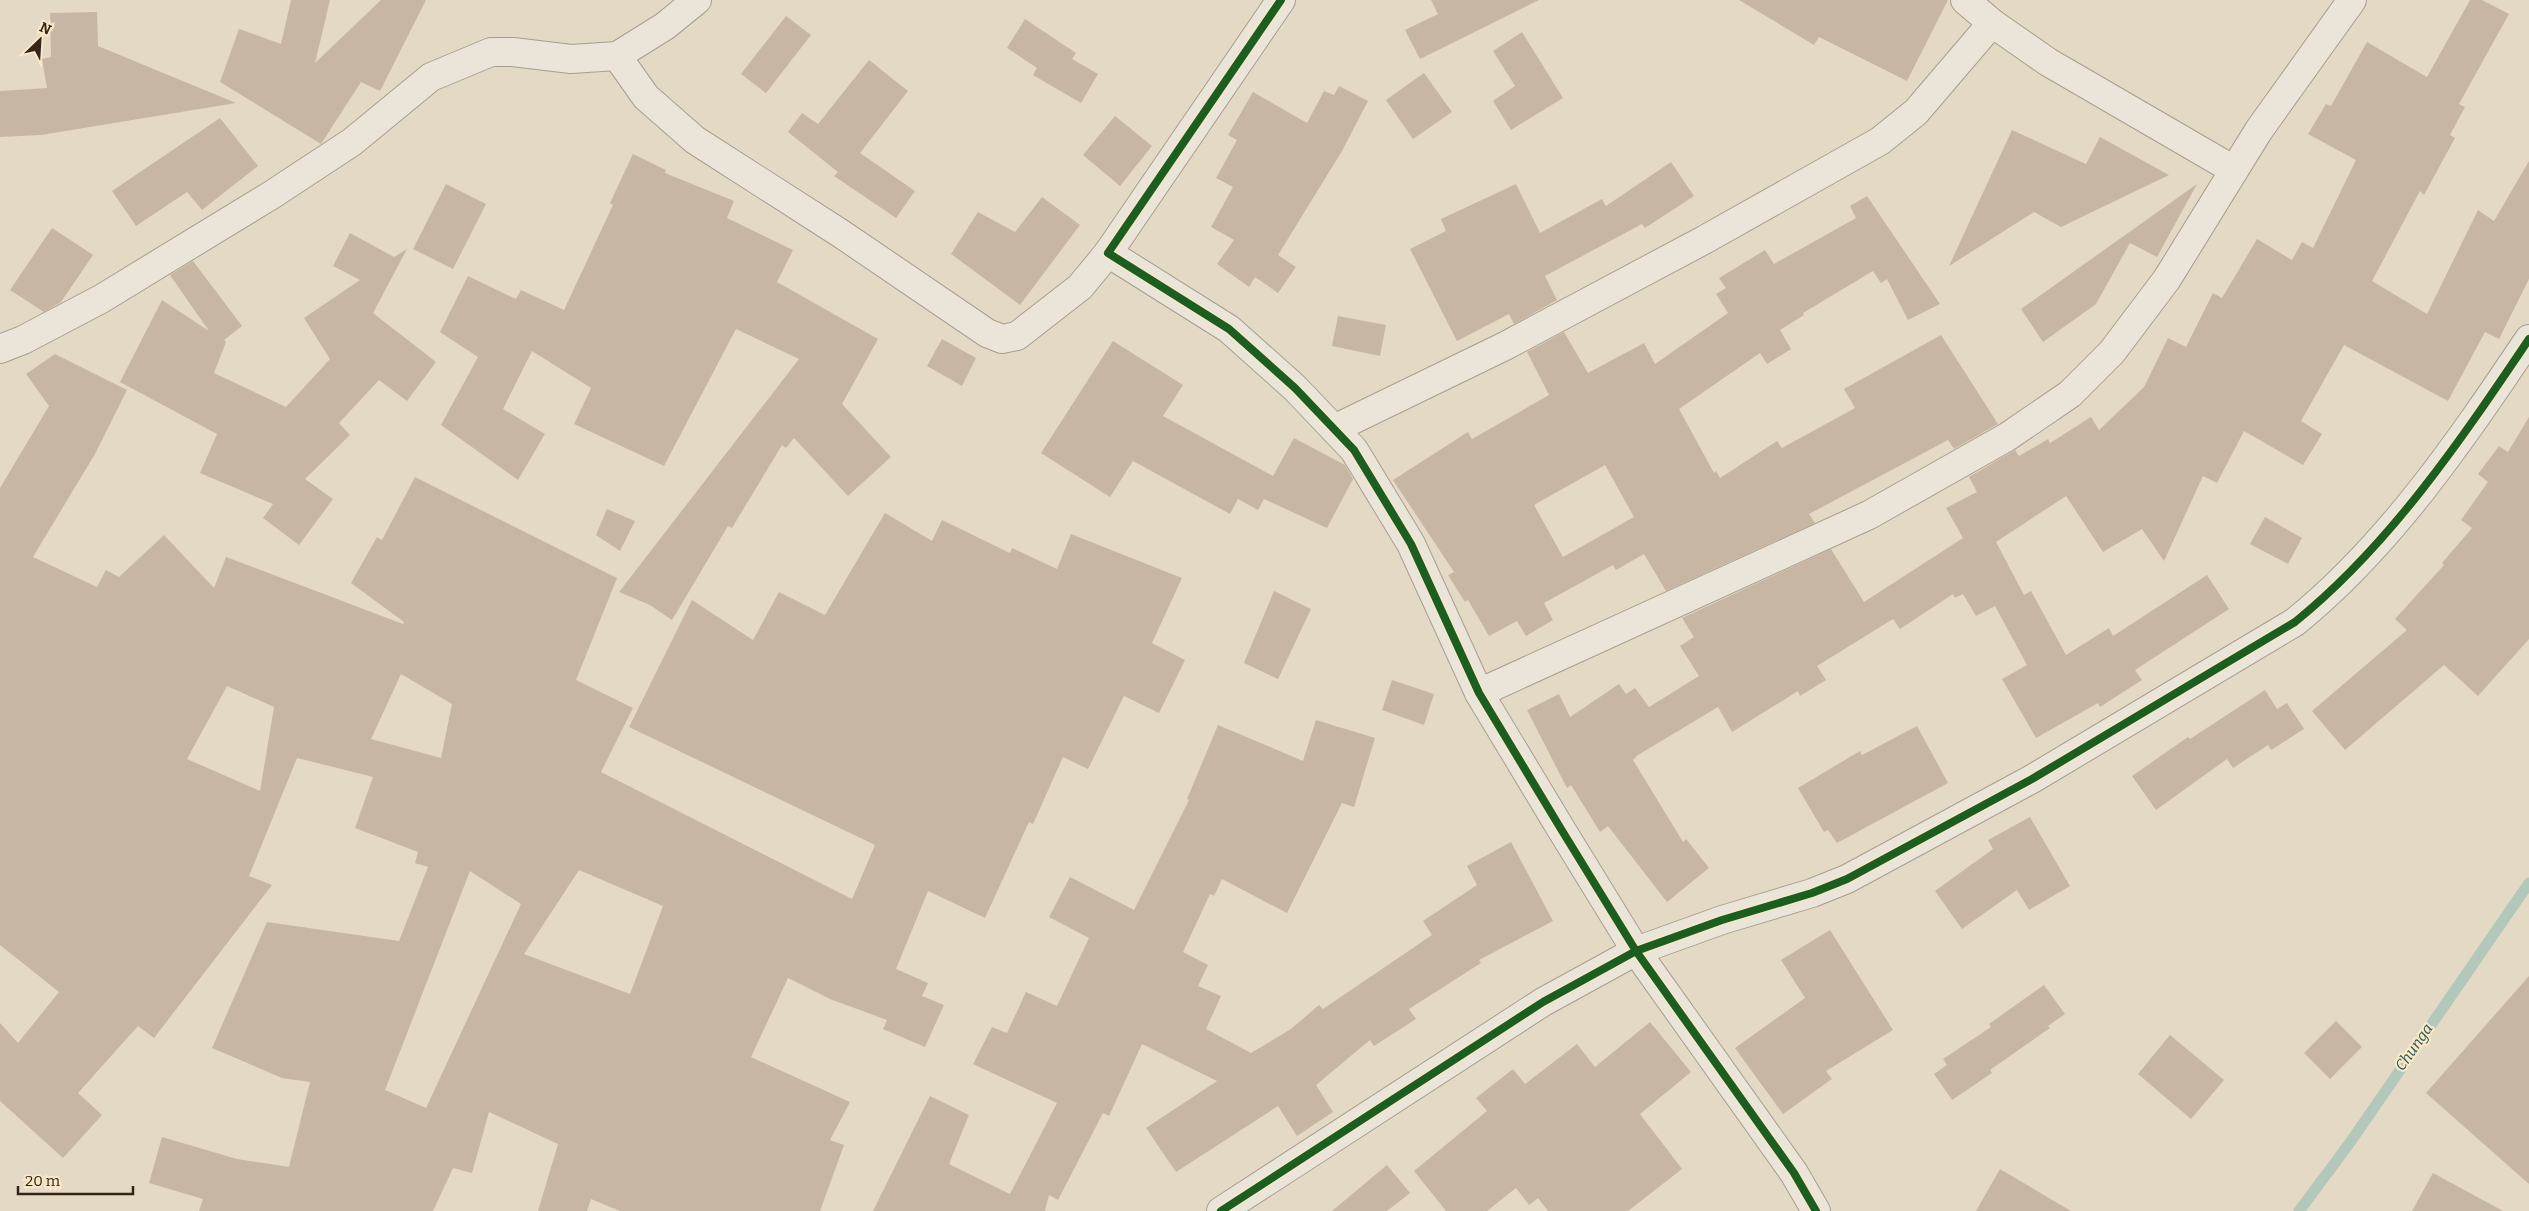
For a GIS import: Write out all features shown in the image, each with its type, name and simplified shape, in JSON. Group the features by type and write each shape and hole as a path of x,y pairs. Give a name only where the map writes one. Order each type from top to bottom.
{"street":[{"path":"0,349 23,340 101,299 273,194 352,142 431,77 491,52 514,52 571,59 617,56 664,26 697,0"},
{"path":"617,56 646,97 695,140 840,233 987,333 1002,339 1017,336 1080,287 1108,253 1281,0"},
{"path":"1965,0 1992,24 2048,62 2234,170"},
{"path":"1479,693 1869,515 2007,437 2070,394 2112,352 2167,279 2259,130 2352,0"},
{"path":"1334,429 1514,341 1704,240 1880,141 1916,112 1992,24"},
{"path":"1108,253 1230,329 1295,388 1354,450 1411,544 1479,693 1636,951 1794,1173 1816,1211"},
{"path":"1221,1211 1543,1002 1636,951 1722,920 1812,893 1847,879 2032,779 2295,622 2315,606 2379,541 2463,437 2529,339"}],"building":[{"path":"291,0 330,0 315,63 381,0 426,0 380,91 361,82 321,144 220,82 239,29 281,44"},
{"path":"1431,0 1539,0 1420,59 1405,30 1438,14"},
{"path":"1739,0 1948,0 1907,81 1819,37 1814,45"},
{"path":"2470,0 2482,0 2509,14 2459,104 2465,107 2450,135 2455,138 2424,195 2420,191 2372,281 2427,314 2478,210 2494,221 2529,161 2529,279 2499,339 2485,332 2448,401 2344,345 2301,421 2322,434 2303,465 2244,431 2217,483 2203,476 2164,561 2142,529 2103,552 2066,496 1996,542 2024,595 2031,591 2066,655 2109,628 2113,636 2207,575 2229,609 2135,670 2142,680 2100,707 2098,703 2036,738 2002,679 2027,665 1995,606 1976,616 1963,594 1955,598 1953,594 1900,629 1893,619 1817,666 1826,680 1800,696 1798,691 1732,732 1718,707 1638,755 1633,760 1683,842 1686,839 1709,868 1667,902 1608,826 1600,832 1571,785 1567,788 1527,710 1559,694 1570,717 1619,684 1626,694 1635,688 1649,707 1699,676 1680,646 1694,637 1682,618 1831,549 1864,602 1963,538 1946,508 1977,492 1969,477 2015,450 2019,456 2048,439 2050,443 2091,417 2099,430 2144,387 2168,338 2186,347 2213,293 2222,298 2257,239 2292,260 2302,242 2313,248 2356,160 2308,134 2326,104 2331,106 2367,42 2427,77"},
{"path":"97,12 98,46 236,103 41,135 0,137 0,91 47,88 42,59 51,57 50,13"},
{"path":"786,16 811,35 766,93 741,74"},
{"path":"1025,19 1076,53 1072,59 1098,74 1081,103 1033,75 1037,68 1007,48"},
{"path":"1522,32 1563,98 1511,130 1493,101 1515,86 1493,51"},
{"path":"869,60 908,91 860,153 915,191 896,218 834,176 838,172 788,132 802,113 818,124"},
{"path":"1424,73 1452,112 1413,139 1386,100"},
{"path":"1339,86 1368,101 1342,151 1278,255 1296,267 1278,293 1255,277 1249,287 1217,264 1234,240 1211,227 1233,187 1216,178 1237,140 1228,135 1253,92 1307,123 1324,91 1334,95"},
{"path":"1115,116 1152,146 1120,186 1083,155"},
{"path":"220,118 258,166 202,210 187,192 136,226 112,191"},
{"path":"2012,130 2086,164 2100,137 2169,175 2061,227 2034,212 1949,266"},
{"path":"633,154 666,170 665,173 734,201 727,218 793,250 777,282 878,339 842,404 891,457 848,496 794,438 786,448 782,445 732,528 728,526 672,620 650,605 619,592 799,359 736,329 664,466 574,424 591,388 532,351 503,409 545,434 518,480 441,425 478,357 440,332 468,276 516,299 521,290 564,310 613,205 610,203"},
{"path":"1671,162 1694,196 1645,228 1642,224 1545,276 1557,300 1514,324 1509,314 1457,341 1410,249 1446,231 1441,219 1516,184 1540,233 1602,199 1606,206"},
{"path":"446,184 486,204 453,269 413,249"},
{"path":"2197,184 2157,257 2130,243 2096,304 2043,342 2021,309"},
{"path":"1867,196 1940,304 1908,320 1887,279 1881,283 1873,271 1803,313 1804,315 1780,330 1791,349 1767,364 1760,353 1679,409 1714,473 1716,471 1720,478 1777,441 1782,448 1855,408 1844,389 1941,335 1998,424 1954,449 1948,440 1809,514 1815,523 1666,591 1644,554 1616,570 1613,565 1544,603 1553,620 1526,636 1517,621 1489,636 1468,600 1465,602 1448,575 1454,572 1393,480 1468,432 1472,439 1549,395 1527,352 1564,332 1588,373 1644,343 1655,364 1728,313 1716,294 1726,288 1719,278 1765,250 1774,264 1856,218 1850,206","holes":["1605,465 1634,517 1563,557 1534,505"]},
{"path":"1042,197 1080,225 1020,305 951,254 978,212 1015,232"},
{"path":"52,228 93,255 61,302 44,312 10,290"},
{"path":"350,233 394,257 407,249 373,313 436,362 407,401 379,380 339,423 350,435 305,479 333,499 299,545 263,518 273,504 200,473 217,434 120,382 162,300 209,331 170,275 193,261 242,326 224,340 226,342 214,373 286,407 330,359 304,318 360,280 333,266"},
{"path":"1338,316 1386,325 1380,356 1332,346"},
{"path":"942,339 976,358 962,386 927,366"},
{"path":"1113,341 1183,385 1163,416 1273,476 1294,438 1345,465 1353,479 1327,528 1264,499 1258,510 1238,499 1230,514 1133,461 1110,497 1041,453"},
{"path":"55,354 127,390 95,454 33,557 97,587 106,570 119,577 164,535 214,588 226,557 403,624 404,622 351,583 377,537 382,540 415,477 617,578 576,680 633,708 601,772 852,899 875,845 629,727 692,600 753,640 779,592 825,615 885,513 932,541 942,520 1010,553 1012,548 1057,569 1071,534 1182,578 1152,643 1185,660 1159,713 1124,696 1088,769 1063,757 1033,824 1029,822 985,918 928,891 896,969 928,983 922,996 944,1005 925,1047 883,1029 887,1020 830,999 788,978 751,1057 850,1102 830,1140 844,1145 820,1211 620,1211 591,1199 587,1211 538,1211 558,1144 489,1112 472,1173 453,1168 433,1211 199,1211 203,1199 149,1183 162,1137 237,1159 289,1167 310,1082 282,1078 212,1048 267,922 399,941 428,867 415,863 418,852 355,828 373,777 297,758 249,876 272,885 154,1038 138,1026 78,1093 102,1115 63,1158 0,1101 0,1023 18,1043 59,992 0,945 0,488 49,406 26,374","holes":["401,674 452,704 441,758 371,739","227,686 274,707 260,791 187,759","579,870 663,906 630,994 524,954","470,871 521,904 426,1108 385,1090"]},
{"path":"2529,417 2529,639 2478,696 2444,665 2345,750 2312,711 2407,630 2395,619 2444,565 2442,563 2472,528 2461,520 2488,482 2478,474 2499,446 2508,452"},
{"path":"607,509 635,521 620,551 596,535"},
{"path":"2265,517 2302,538 2288,564 2250,544"},
{"path":"1274,591 1311,609 1278,679 1244,663"},
{"path":"1392,680 1434,694 1424,725 1382,710"},
{"path":"2265,690 2277,709 2287,703 2304,729 2271,750 2268,745 2233,768 2227,759 2156,810 2132,776 2188,737 2190,739"},
{"path":"1316,720 1375,738 1354,807 1342,803 1287,913 1222,879 1214,896 1210,894 1183,952 1208,965 1198,986 1221,996 1206,1029 1251,1053 1291,1029 1319,1005 1323,1009 1432,935 1423,921 1477,885 1467,866 1511,842 1553,921 1479,960 1481,963 1409,1009 1416,1019 1374,1046 1370,1040 1316,1085 1333,1112 1297,1136 1278,1106 1176,1172 1146,1128 1217,1081 1142,1044 1109,1116 1103,1113 1058,1200 1049,1195 1045,1211 873,1211 930,1096 969,1115 949,1164 1010,1194 1057,1103 973,1064 992,1027 1007,1033 1026,992 1057,1006 1089,938 1049,917 1070,877 1134,910 1189,800 1187,799 1218,725 1303,761"},
{"path":"1917,726 1948,783 1837,843 1828,830 1824,832 1798,788 1860,751 1862,755"},
{"path":"2030,817 2070,886 2029,910 2017,890 1962,929 1935,891 1993,849 1988,840"},
{"path":"1830,930 1893,1030 1826,1071 1832,1079 1783,1114 1735,1048 1805,998 1781,960"},
{"path":"2529,976 2529,1184 2426,1093"},
{"path":"2044,985 2065,1014 2048,1026 2050,1028 1990,1070 1992,1073 1952,1100 1934,1074 1947,1065 1943,1059 1991,1027 1989,1024"},
{"path":"2336,1021 2362,1047 2330,1079 2304,1053"},
{"path":"1650,1022 1691,1072 1640,1114 1682,1169 1628,1211 1548,1211 1538,1198 1529,1205 1516,1188 1487,1211 1446,1211 1414,1171 1487,1111 1476,1098 1513,1069 1525,1084 1577,1044 1595,1067"},
{"path":"2170,1035 2224,1080 2191,1119 2138,1074"},
{"path":"1387,1165 1410,1193 1387,1211 1332,1211"},
{"path":"2000,1169 2071,1211 1976,1211"},
{"path":"2433,1173 2503,1211 2412,1211"}],"waterway":[{"name":"Chunga","path":"2299,1211 2349,1144 2529,883"}],"cycle path":[{"path":"1281,0 1108,253 1229,329 1295,388 1354,450 1411,544 1479,693 1561,829 1636,951 1794,1173 1816,1211"},
{"path":"1221,1211 1543,1002 1636,951 1722,920 1812,893 1847,879 2032,779 2295,622 2330,592 2393,525 2450,453 2529,339"}]}
